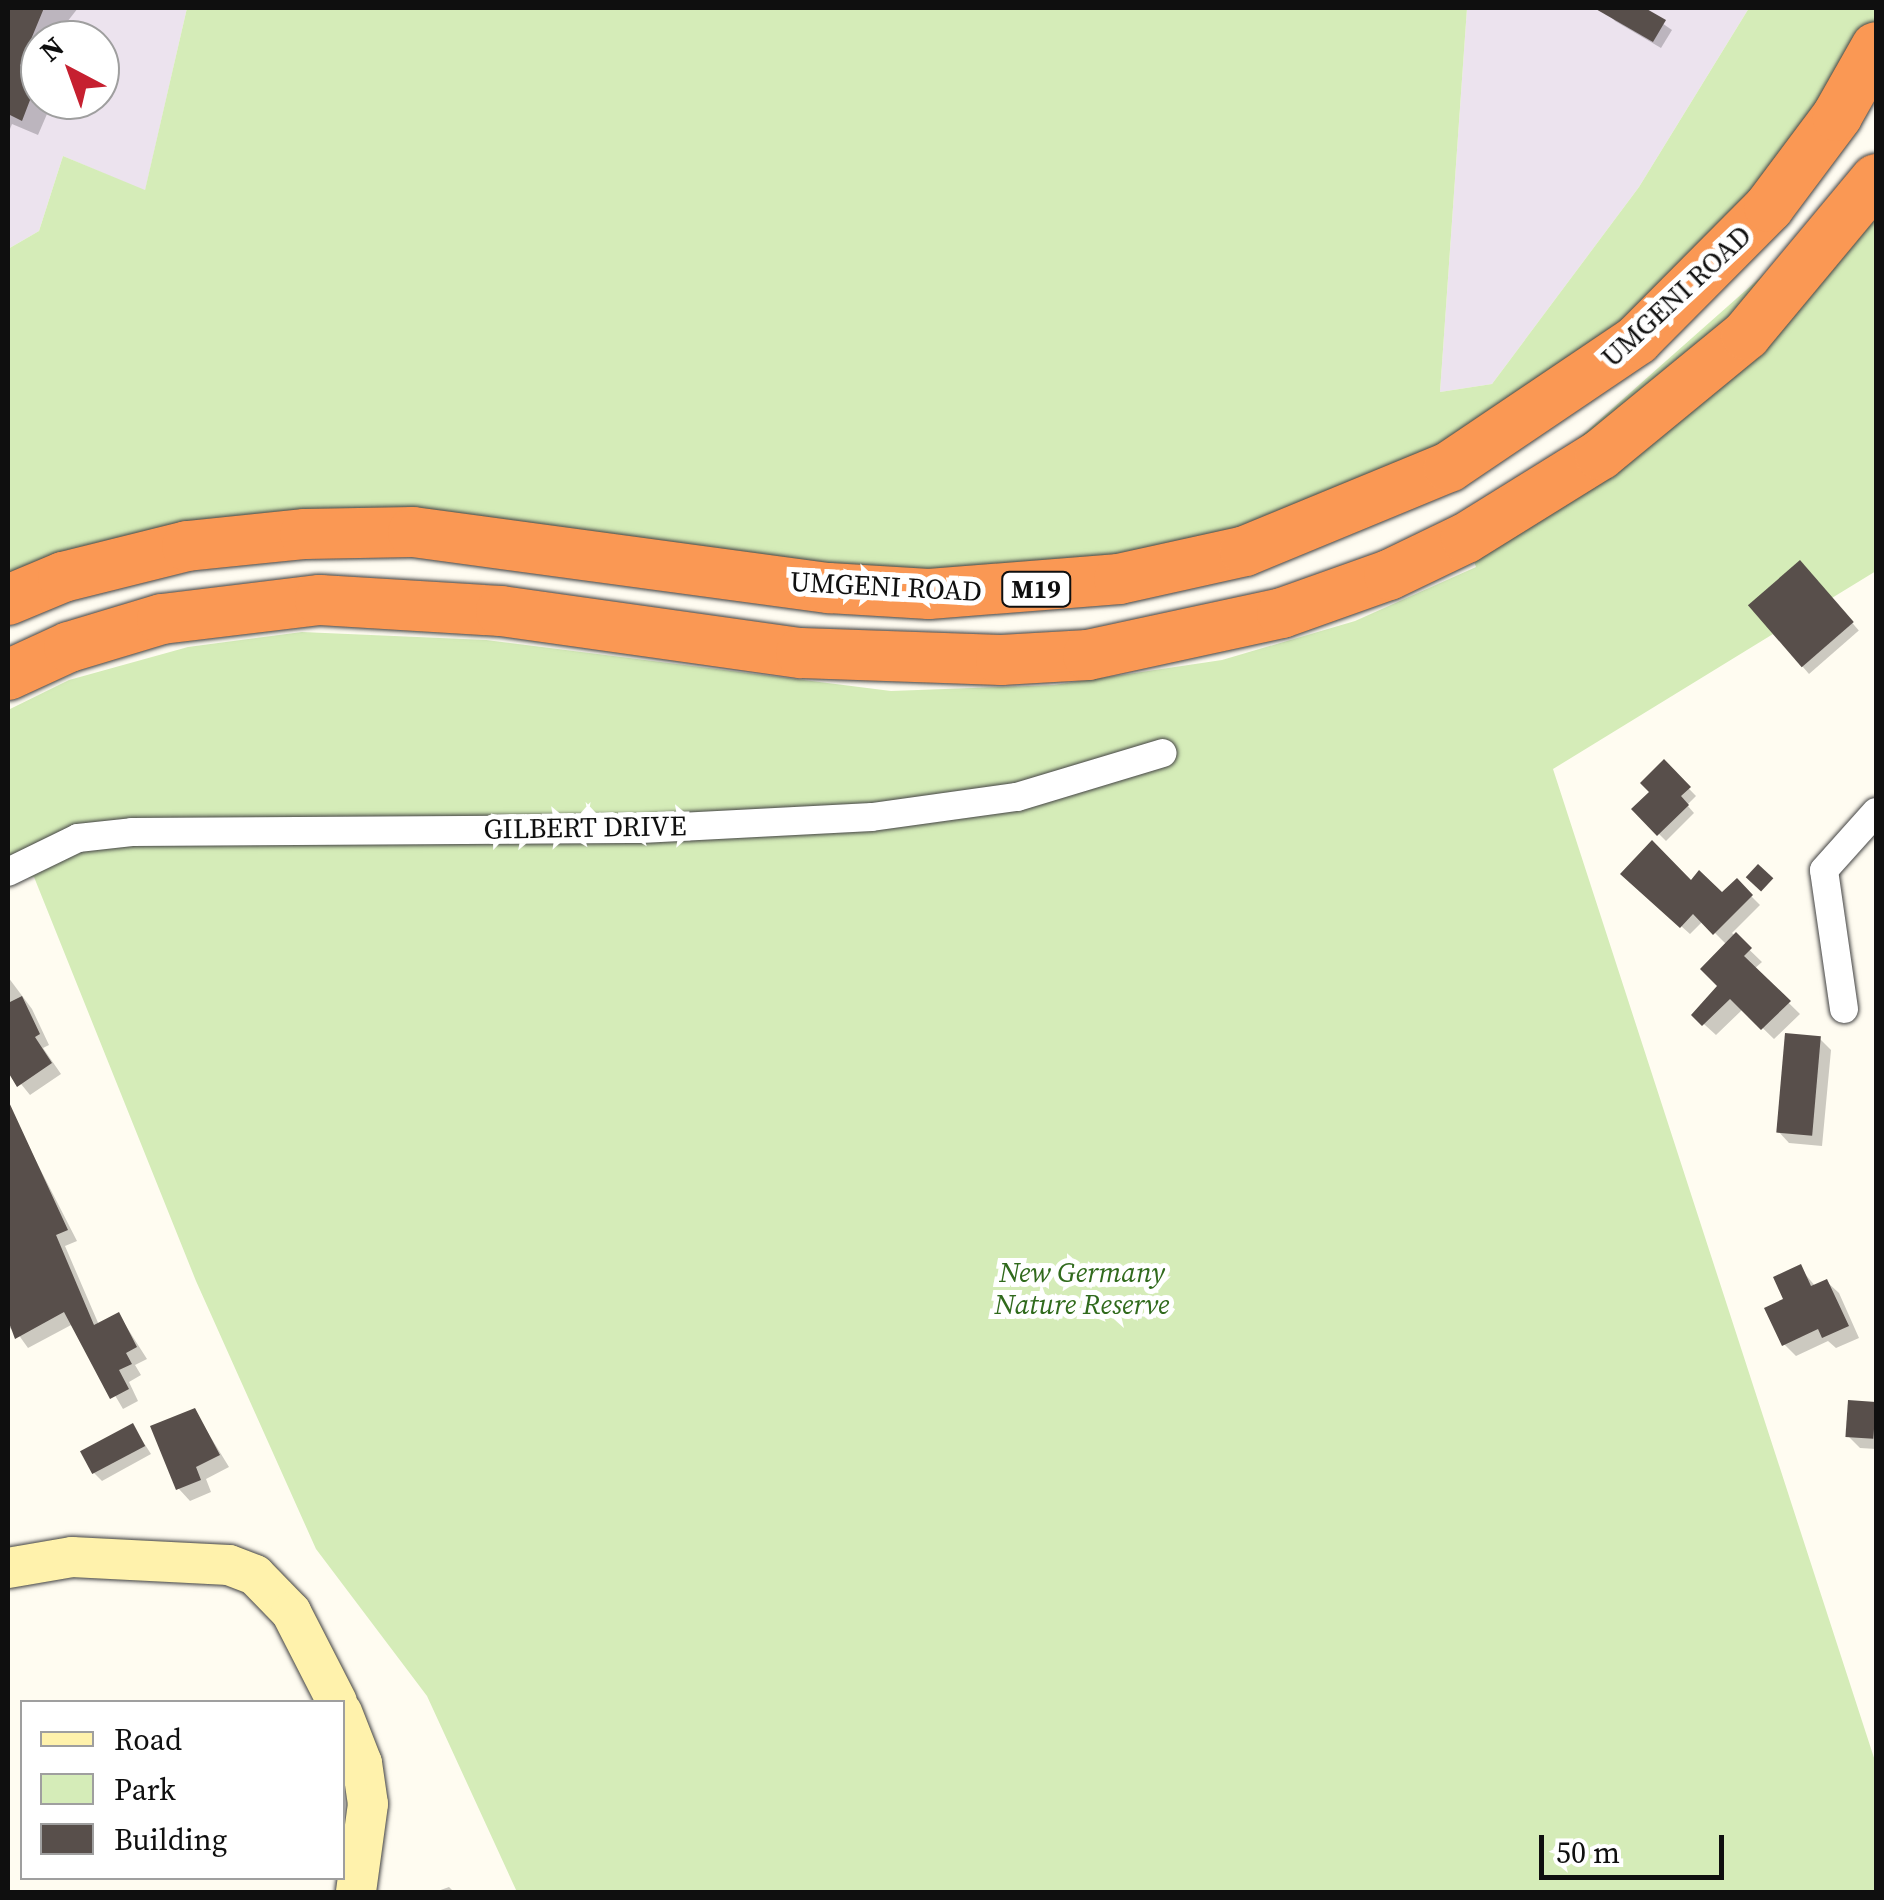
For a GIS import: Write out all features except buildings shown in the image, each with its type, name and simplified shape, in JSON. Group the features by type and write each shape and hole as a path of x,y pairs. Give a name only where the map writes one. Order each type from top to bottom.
{"highway":[{"name":"UMGENI ROAD","path":"8,600 64,577 187,546 304,534 414,532 829,588 929,594 1119,579 1245,551 1450,467 1637,340 1769,207 1837,116 1876,47"},
{"path":"8,675 69,647 162,620 320,600 502,610 801,653 900,659 1088,655 1282,613 1389,575 1466,538 1600,455 1746,335 1876,179"}],"street":[{"name":"GILBERT DRIVE","path":"8,872 78,838 132,832 641,830 872,817 1017,797 1163,753"},
{"path":"1844,1009 1824,870 1876,812"},
{"path":"8,1568 91,1558 230,1565 254,1575 291,1612 337,1700"},
{"path":"345,1720 362,1763 368,1804 356,1892"}],"shaded area":[{"path":"8,8 187,8 145,191 63,156 39,231 8,249"},
{"path":"1467,8 1749,8 1639,187 1492,384 1440,392"}],"green space":[{"path":"187,8 1467,8 1440,392 1492,384 1639,187 1749,8 1876,8 1876,41 1692,286 1357,505 1017,591 409,528 8,597 8,249 39,231 63,156 145,190"},
{"name":"New Germany Nature Reserve","path":"1876,175 1876,571 1553,769 1876,1764 1876,1892 517,1892 427,1696 316,1549 196,1281 34,877 8,880 8,710 69,680 188,647 302,632 486,640 891,691 1054,685 1222,660 1355,621 1476,567 1466,538"}]}
